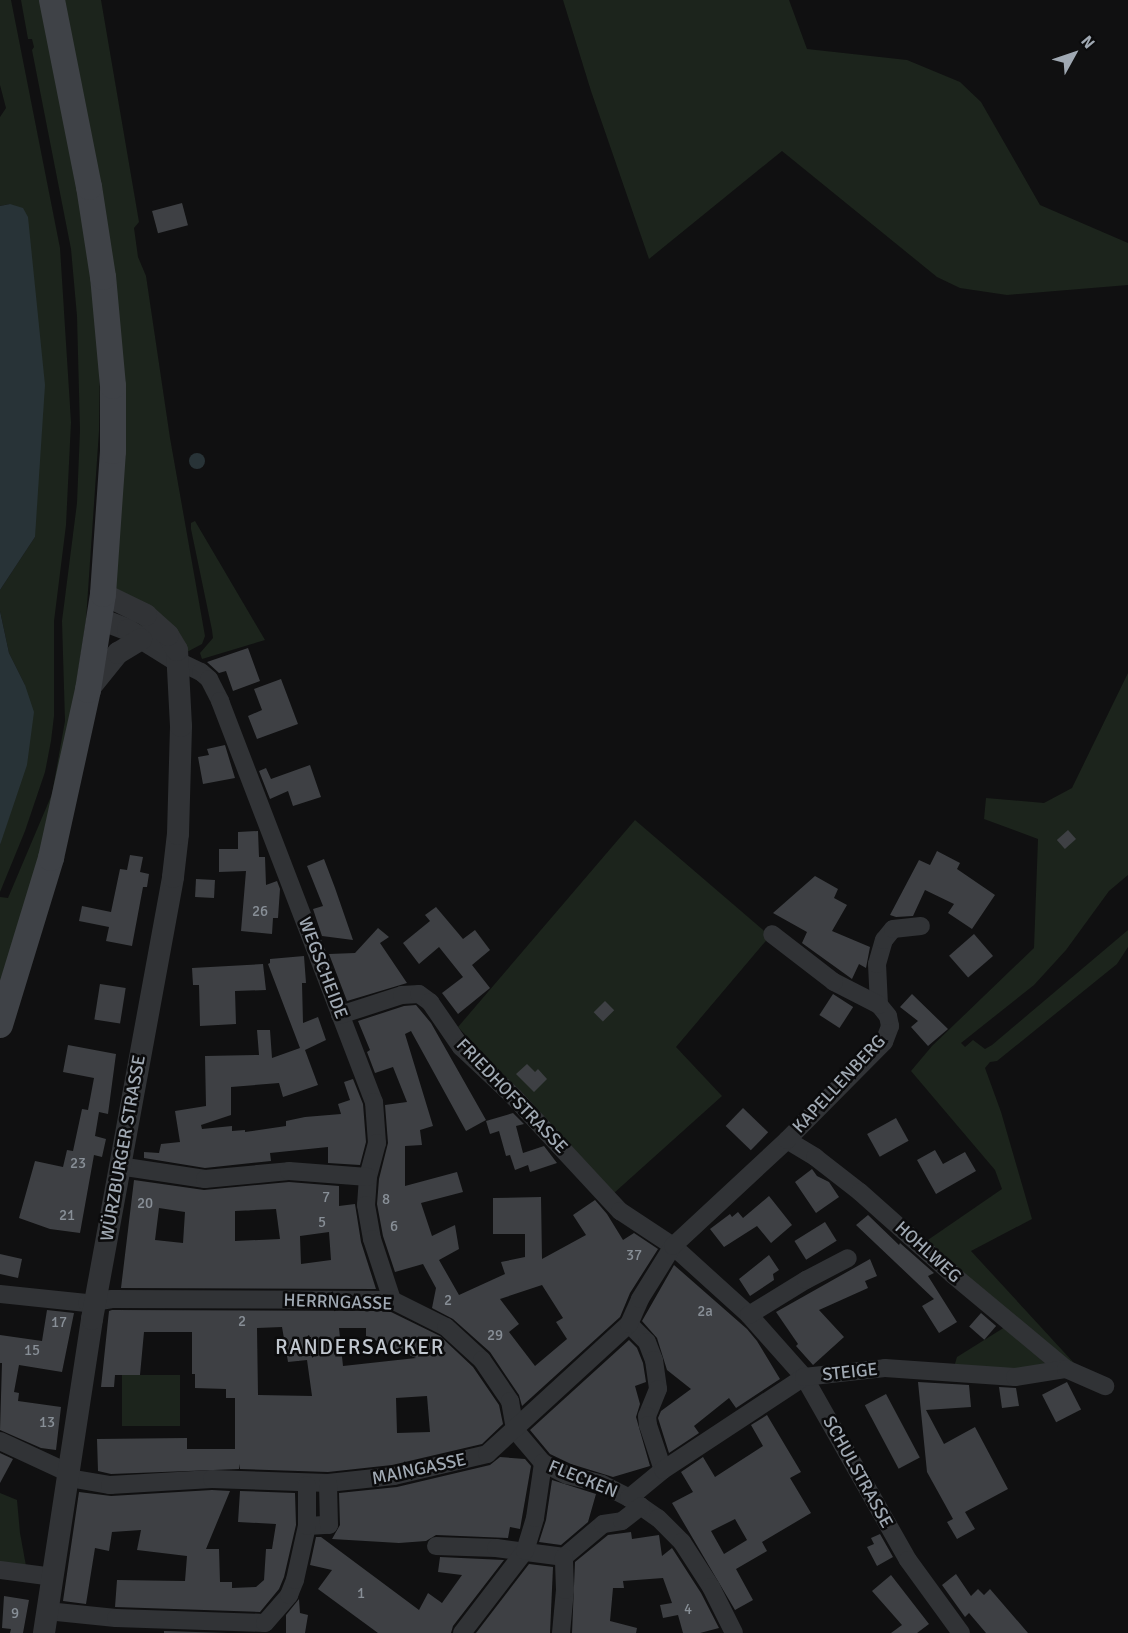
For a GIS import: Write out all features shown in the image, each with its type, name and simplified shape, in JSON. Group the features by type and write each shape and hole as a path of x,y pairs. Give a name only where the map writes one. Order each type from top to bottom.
{"main road":[{"path":"0,1025 51,858 88,690 100,619 112,451 112,375 103,277 91,198 52,0"}],"street":[{"name":"WÜRZBURGER STRASSE","path":"45,1622 54,1577 74,1430 177,844 181,726 177,650 160,626 135,609 102,594"},
{"path":"100,619 141,639 178,662"},
{"path":"88,690 118,653 141,639"},
{"name":"WEGSCHEIDE","path":"178,662 201,672 209,680 220,701 374,1102 377,1143 368,1178 366,1205 372,1239 392,1300"},
{"path":"879,1005 876,964 884,940 893,929 921,926"},
{"name":"KAPELLENBERG","path":"673,1246 787,1140 884,1042 891,1026 888,1016 879,1005 834,982 772,934"},
{"name":"FRIEDHOFSTRASSE","path":"340,1015 402,994 419,994 430,1002 461,1047 514,1097 620,1211 673,1246"},
{"name":"HOHLWEG","path":"787,1140 815,1157 860,1192 960,1282 1066,1369"},
{"path":"119,1166 170,1176 205,1179 289,1171 368,1178"},
{"name":"SCHULSTRASSE","path":"673,1246 749,1315 804,1377 908,1560 961,1633"},
{"name":"MAINGASSE","path":"0,1441 69,1476 110,1485 212,1479 307,1485 328,1484 394,1476 487,1454 629,1324 640,1299 673,1246"},
{"path":"749,1315 848,1258"},
{"name":"HERRNGASSE","path":"0,1294 97,1302 111,1299 392,1300 446,1327 482,1360 510,1401 515,1430"},
{"path":"629,1324 647,1342 654,1360 658,1389 647,1416 663,1470"},
{"name":"STEIGE","path":"564,1557 603,1524 622,1521 663,1470 804,1377 885,1368 1015,1377 1066,1369"},
{"path":"1066,1369 1105,1386"},
{"name":"FLECKEN","path":"515,1430 543,1463 567,1475 602,1484 635,1502 682,1542 711,1587 734,1633"},
{"path":"462,1633 523,1553 535,1518 543,1463"},
{"path":"307,1526 329,1526 328,1484"},
{"path":"45,1622 116,1618 270,1628 275,1614 292,1588 307,1526 307,1485"},
{"path":"436,1546 496,1548 564,1557 565,1590 561,1633"},
{"path":"0,1570 54,1577"}],"shaded area":[{"path":"0,0 11,0 60,248 71,422 66,525 54,621 54,716 51,741 45,772 25,831 0,892 0,845 25,685 9,653 0,611 0,590 35,537 10,204 0,206 0,117 6,108 0,85"},
{"path":"21,0 43,0 80,186 100,357 99,431 86,620 60,789 0,1002 0,897 8,898 52,794 65,721 62,621 77,503 80,430 77,316 71,249 32,50 34,47 32,39 28,39"},
{"path":"57,0 101,0 139,222 134,228 138,257 146,276 170,438 205,636 202,644 187,652 112,589 120,483"},
{"path":"563,0 789,0 807,49 907,60 960,82 981,102 1040,205 1128,243 1128,285 1007,295 960,288 937,277 782,151 649,259 591,91"},
{"path":"10,204 23,208 28,217 45,385 35,537 0,590 0,206"},
{"path":"197,453 203,455 205,461 203,467 197,469 191,467 189,461 191,455"},
{"path":"195,521 265,640 202,659 200,653 213,638 191,529 191,523"},
{"path":"0,611 9,653 25,685 34,712 27,765 0,845"},
{"path":"1128,673 1128,875 1109,891 1066,950 1034,985 961,1043 965,1047 973,1040 985,1049 992,1045 1128,930 1128,947 1117,964 997,1061 990,1062 985,1068 1001,1112 1032,1219 971,1251 1074,1363 1062,1360 922,1244 1002,1189 995,1170 911,1071 932,1046 1034,948 1038,839 984,819 986,798 1044,803 1072,788"},
{"path":"635,820 770,936 676,1047 722,1096 614,1193 458,1027"},
{"path":"1005,1327 1047,1365 998,1372 954,1367 957,1357"},
{"path":"122,1375 180,1375 180,1426 122,1426"},
{"path":"0,1493 17,1500 26,1566 0,1564"}],"building":[{"path":"182,203 188,225 158,233 152,211"},
{"path":"248,648 260,681 233,691 226,671 219,673 207,662"},
{"path":"281,679 298,724 257,739 248,716 262,710 254,689"},
{"path":"225,745 235,778 203,784 198,757 209,755 207,749"},
{"path":"310,765 321,797 293,806 288,791 270,799 259,771 266,768 271,779"},
{"path":"1068,830 1076,839 1065,849 1057,840"},
{"path":"258,831 259,857 265,857 266,885 277,881 280,889 278,918 273,918 272,934 241,931 246,871 219,872 219,849 238,849 238,832"},
{"path":"937,851 960,863 957,869 995,895 972,929 948,913 954,904 925,890 913,916 890,915 919,860 930,865"},
{"path":"130,855 143,857 140,872 149,874 147,887 143,887 132,946 106,941 109,927 79,921 82,906 111,912 120,869 127,870"},
{"path":"324,859 353,940 322,936 313,909 323,906 307,866"},
{"path":"815,876 838,889 834,898 847,905 832,931 870,947 866,968 859,964 852,979 802,943 807,932 773,913"},
{"path":"196,879 215,880 214,898 195,897"},
{"path":"436,907 463,939 475,930 490,950 472,965 490,988 458,1014 442,993 463,977 439,947 419,964 403,943 430,921 425,915"},
{"path":"378,928 389,937 380,943 407,983 347,1001 329,954 355,953"},
{"path":"974,934 993,956 968,978 949,956"},
{"path":"304,956 306,983 302,983 303,1023 318,1017 326,1040 305,1050 318,1085 283,1097 279,1083 231,1087 231,1115 201,1125 202,1129 232,1126 232,1131 245,1130 245,1132 286,1126 286,1121 305,1117 341,1114 338,1104 350,1100 344,1082 353,1079 363,1104 366,1142 360,1165 328,1163 328,1147 270,1153 271,1161 205,1168 144,1158 144,1152 159,1153 161,1144 180,1142 175,1111 206,1106 205,1056 259,1055 257,1030 270,1030 272,1058 300,1048 268,964 270,959"},
{"path":"263,964 266,990 235,991 236,1024 200,1026 199,985 193,985 192,968"},
{"path":"100,984 126,988 120,1024 94,1020"},
{"path":"833,994 853,1007 840,1028 819,1015"},
{"path":"912,994 948,1029 928,1046 911,1027 918,1021 900,1007"},
{"path":"605,1001 614,1010 603,1022 594,1012"},
{"path":"416,1005 431,1023 486,1120 466,1131 411,1031 405,1034 433,1126 420,1130 422,1145 405,1146 405,1186 457,1172 463,1192 421,1203 432,1236 455,1225 459,1249 439,1260 459,1295 505,1274 501,1262 525,1257 525,1234 493,1234 493,1198 541,1197 542,1259 586,1235 573,1215 595,1200 607,1214 623,1240 634,1233 658,1249 630,1293 620,1317 522,1406 519,1395 490,1352 453,1319 432,1308 436,1288 423,1264 395,1272 383,1236 377,1204 379,1179 388,1143 385,1105 407,1102 393,1067 375,1073 367,1052 370,1050 358,1021 404,1006","holes":["542,1285 563,1318 556,1322 567,1339 535,1366 509,1332 519,1324 500,1299"]},
{"path":"68,1045 116,1054 108,1114 99,1112 95,1136 106,1139 102,1157 94,1155 80,1233 50,1229 19,1218 35,1161 63,1167 67,1150 73,1151 82,1109 88,1110 94,1078 63,1072"},
{"path":"527,1064 535,1072 538,1069 547,1079 534,1092 516,1074"},
{"path":"743,1108 768,1132 751,1150 726,1126"},
{"path":"513,1113 524,1124 516,1126 523,1153 544,1146 557,1163 530,1172 528,1165 515,1170 510,1155 506,1156 499,1131 490,1134 486,1121"},
{"path":"896,1118 909,1141 880,1157 867,1134"},
{"path":"935,1150 943,1164 965,1152 976,1171 936,1194 917,1160"},
{"path":"812,1169 817,1176 829,1182 839,1197 816,1213 795,1182"},
{"path":"134,1180 204,1190 289,1182 339,1186 339,1206 355,1204 361,1242 376,1289 121,1288","holes":["159,1208 185,1212 183,1243 155,1240","276,1209 280,1239 235,1241 235,1211","329,1232 331,1260 301,1264 300,1236"]},
{"path":"769,1196 792,1225 771,1243 757,1226 724,1247 710,1229 730,1214 732,1217 738,1212 743,1218"},
{"path":"868,1215 899,1245 900,1243 934,1273 928,1276 957,1322 939,1333 922,1306 934,1299 856,1225"},
{"path":"825,1222 837,1241 806,1260 794,1241"},
{"path":"0,1254 22,1259 18,1278 0,1274"},
{"path":"769,1255 779,1270 773,1274 774,1280 750,1296 739,1279"},
{"path":"870,1259 877,1276 865,1281 868,1288 819,1310 844,1337 813,1365 796,1346 798,1344 776,1312"},
{"path":"674,1265 747,1329 780,1379 736,1408 729,1398 694,1426 699,1433 669,1453 658,1418 661,1411 691,1389 667,1370 657,1338 642,1321"},
{"path":"47,1310 74,1313 62,1372 19,1365 14,1392 19,1393 18,1401 61,1407 56,1450 41,1448 0,1430 2,1363 0,1363 0,1335 42,1341"},
{"path":"109,1311 389,1311 440,1336 473,1367 499,1405 503,1424 482,1444 392,1465 328,1472 240,1469 240,1464 239,1469 111,1474 98,1471 97,1439 187,1438 187,1449 235,1449 235,1398 226,1398 226,1389 195,1388 195,1374 192,1374 192,1332 144,1332 140,1375 115,1375 114,1387 101,1387","holes":["282,1327 288,1362 307,1360 312,1396 258,1395 257,1328","339,1328 366,1328 366,1336 416,1358 343,1366","427,1396 430,1432 397,1433 396,1398"]},
{"path":"981,1313 996,1326 984,1340 969,1327"},
{"path":"629,1340 637,1348 643,1363 646,1382 635,1386 640,1404 636,1417 650,1466 613,1477 571,1464 550,1454 530,1430"},
{"path":"918,1382 969,1385 971,1407 926,1410 944,1444 975,1427 1008,1489 965,1512 975,1529 957,1539 947,1522 953,1519 927,1472"},
{"path":"1067,1382 1081,1410 1056,1422 1042,1395"},
{"path":"999,1387 1016,1388 1019,1406 1002,1408"},
{"path":"886,1394 920,1458 899,1469 865,1405"},
{"path":"767,1415 801,1472 790,1478 811,1513 762,1542 767,1551 736,1569 753,1600 735,1610 672,1503 693,1492 681,1472 703,1457 715,1477 763,1446 751,1425","holes":["735,1519 747,1540 724,1554 711,1531"]},
{"path":"0,1453 13,1459 0,1483"},
{"path":"500,1457 525,1459 531,1466 520,1529 510,1527 508,1538 436,1535 426,1541 399,1543 332,1539 340,1525 339,1493 397,1487 490,1465"},
{"path":"552,1480 596,1494 588,1522 561,1545 539,1542 546,1520"},
{"path":"230,1491 206,1549 219,1549 220,1582 232,1582 232,1588 256,1587 264,1580 266,1549 272,1549 276,1524 238,1522 240,1491 295,1493 296,1525 284,1577 279,1589 260,1612 115,1607 117,1580 185,1581 187,1556 137,1550 141,1530 112,1532 109,1551 95,1548 86,1604 63,1601 79,1492 111,1496"},
{"path":"631,1532 632,1539 659,1535 662,1556 672,1548 701,1593 719,1628 700,1633 683,1633 678,1615 663,1618 660,1605 672,1603 663,1578 623,1581 624,1588 613,1588 610,1621 637,1628 636,1633 572,1633 575,1562 608,1535"},
{"path":"880,1534 893,1557 877,1566 867,1547 874,1544 871,1538"},
{"path":"316,1537 321,1537 419,1610 428,1593 442,1603 462,1575 438,1572 440,1557 504,1560 453,1626 451,1633 378,1633 318,1589 332,1570 310,1565"},
{"path":"529,1564 553,1567 550,1633 476,1633"},
{"path":"956,1574 971,1596 978,1589 984,1595 990,1589 1028,1633 986,1633 969,1613 965,1617 942,1585"},
{"path":"891,1575 929,1624 917,1633 891,1633 902,1625 872,1591"},
{"path":"4,1596 29,1600 23,1633 10,1633 11,1629 2,1628"},
{"path":"299,1599 300,1613 308,1615 305,1633 286,1633 286,1615"},
{"path":"164,1631 228,1633 164,1633"}],"district":[{"name":"RANDERSACKER","path":"360,1347"}]}
